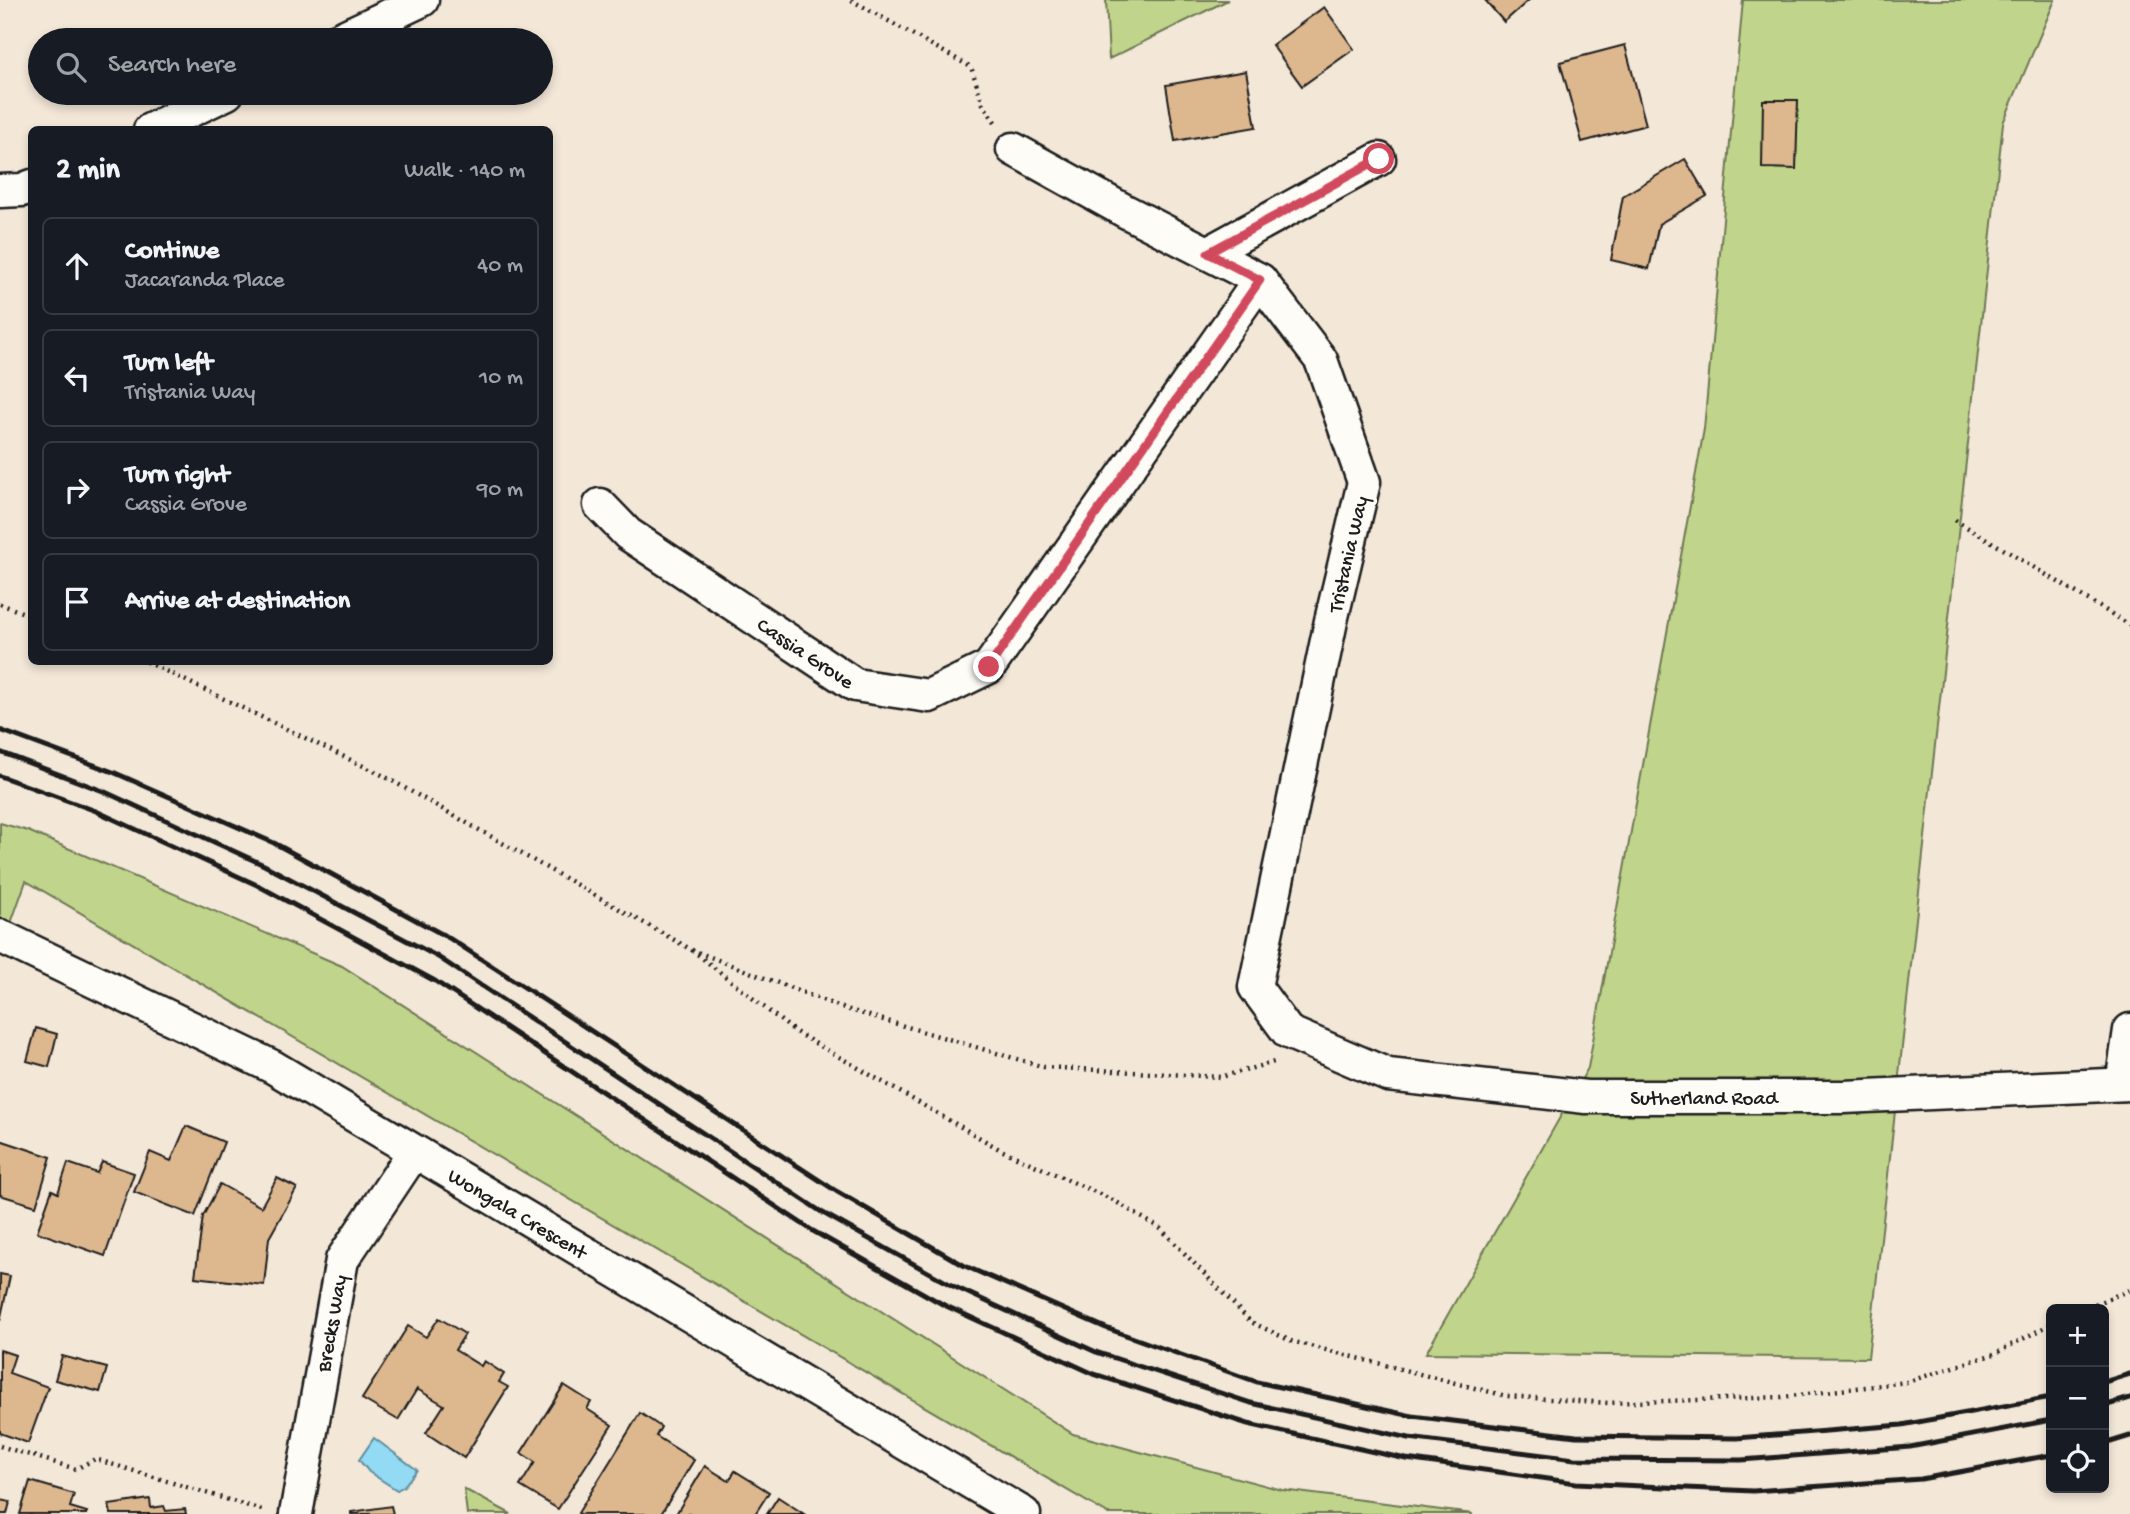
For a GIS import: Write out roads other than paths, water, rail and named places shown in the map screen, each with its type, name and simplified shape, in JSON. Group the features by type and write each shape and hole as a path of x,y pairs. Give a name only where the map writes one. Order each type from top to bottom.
{"street":[{"path":"362,28 422,0"},
{"path":"158,126 202,105"},
{"name":"Tristania Way","path":"1013,149 1125,211 1260,280 1321,360 1364,482 1331,621 1255,987 1288,1032"},
{"path":"1208,253 1379,159"},
{"path":"0,191 28,188"},
{"name":"Cassia Grove","path":"600,505 628,534 855,685 929,696 989,667 1260,280"},
{"name":"Wongala Crescent","path":"0,936 272,1067 1024,1514"},
{"path":"2126,1084 2130,1030"},
{"name":"Sutherland Road","path":"1288,1032 1388,1075 1586,1097 1844,1097 2126,1084"},
{"name":"Brecks Way","path":"296,1514 342,1260 414,1152"}],"water":[{"path":"374,1438 417,1470 404,1486 397,1490 369,1472 359,1460"}],"railway":[{"path":"0,730 113,772 274,843 449,938 836,1191 965,1266 1106,1328 1257,1382 1412,1416 1576,1436 1737,1438 1902,1425 2046,1398"},
{"path":"0,752 103,791 264,865 438,957 823,1213 953,1286 1096,1352 1251,1403 1409,1438 1575,1459 1741,1460 1910,1447 2046,1421"},
{"path":"0,776 96,811 257,885 435,981 813,1231 944,1305 1094,1374 1248,1424 1406,1459 1576,1483 1753,1491 1921,1479 2046,1456"},
{"path":"2109,1380 2130,1374"},
{"path":"2109,1404 2130,1398"},
{"path":"2109,1442 2130,1436"}]}
